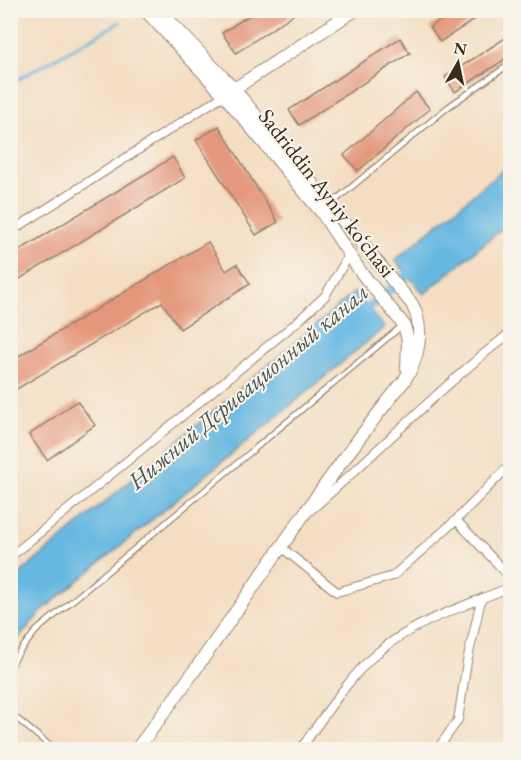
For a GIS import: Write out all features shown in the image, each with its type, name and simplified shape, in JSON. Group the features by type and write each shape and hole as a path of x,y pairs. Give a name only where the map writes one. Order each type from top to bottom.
{"main road":[{"name":"Sadriddin Ayniy ko‘chasi","path":"145,10 229,92 322,213 360,271 400,321"},
{"name":"Sadriddin Ayniy ko‘chasi","path":"159,10 229,92 331,204 412,304 418,318 418,347 412,369 397,390"},
{"path":"229,92 355,10"},
{"path":"136,750 208,654 297,522 357,439 397,390 405,374 408,361 408,341 400,321"}],"street":[{"path":"10,232 229,92"},
{"path":"10,557 297,322 324,296 349,255"},
{"path":"297,522 371,459 471,364 510,333"},
{"path":"280,547 337,592 393,576 456,520 510,465"},
{"path":"456,520 510,577"},
{"path":"300,750 380,650 433,620 510,587"},
{"path":"437,750 458,720 467,662 482,600"}],"lane":[{"path":"331,204 448,107 510,64"},
{"path":"10,667 18,651 36,631 400,321"},
{"path":"10,713 49,745 60,750"}],"water":[{"path":"510,164 510,222 424,294 395,260"},
{"path":"355,292 385,327 43,610 11,646 11,581"}],"pier":[{"path":"358,290 387,325 385,327 355,292"}],"building":[{"path":"257,10 300,10 236,53 222,33"},
{"path":"455,10 489,10 440,42 430,27"},
{"path":"510,35 510,56 455,92 445,77"},
{"path":"400,38 410,53 299,125 289,110"},
{"path":"416,92 430,109 358,171 344,155"},
{"path":"219,126 278,222 256,235 196,140"},
{"path":"173,157 185,178 10,285 10,256"},
{"path":"208,242 226,271 237,264 250,284 180,329 162,302 10,393 10,361"},
{"path":"77,401 95,425 47,460 29,435"}],"waterway":[{"path":"10,84 120,22"},
{"name":"Нижний Деривационный канал","path":"361,314 417,267"}]}
